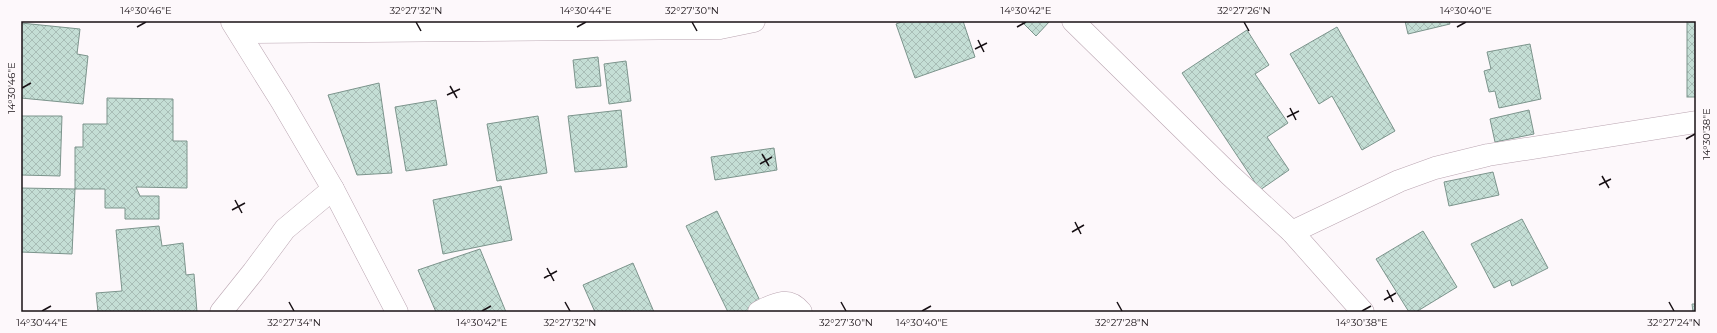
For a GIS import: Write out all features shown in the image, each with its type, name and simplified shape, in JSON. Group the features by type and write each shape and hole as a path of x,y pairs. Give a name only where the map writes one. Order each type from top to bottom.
{"street":[{"path":"235,27 720,28 754,21"},
{"path":"1073,21 1230,175 1292,232 1363,312"},
{"path":"235,27 282,102 333,189 397,312"},
{"path":"1292,232 1399,181 1435,168 1488,155 1696,122"},
{"path":"221,312 285,229 333,189"},
{"path":"759,312 786,302 795,305 801,312"}],"building":[{"path":"904,21 963,21 975,57 915,78 896,24"},
{"path":"1021,21 1050,21 1036,36"},
{"path":"1405,21 1449,21 1450,24 1408,34"},
{"path":"1687,21 1696,21 1696,97 1687,97"},
{"path":"21,23 80,29 77,54 88,56 83,104 21,98"},
{"path":"1337,27 1395,131 1362,150 1332,96 1319,104 1290,54"},
{"path":"1247,30 1269,65 1255,74 1288,123 1267,137 1289,170 1260,190 1182,73"},
{"path":"1530,44 1541,99 1499,108 1495,91 1489,92 1484,71 1491,69 1487,52"},
{"path":"598,57 601,86 576,88 573,60"},
{"path":"626,61 631,101 609,104 604,64"},
{"path":"379,83 392,173 357,175 328,95"},
{"path":"107,98 173,99 173,141 187,141 187,188 136,187 140,196 159,196 159,219 125,219 125,208 105,208 105,189 75,189 75,147 83,147 83,124 107,124"},
{"path":"436,100 447,165 406,171 395,107"},
{"path":"621,110 627,167 575,172 568,116"},
{"path":"1529,110 1534,134 1495,142 1490,119"},
{"path":"21,116 62,116 60,176 21,175"},
{"path":"538,116 547,173 497,181 487,124"},
{"path":"774,148 777,170 715,180 711,157"},
{"path":"1493,172 1499,195 1449,206 1444,182"},
{"path":"501,186 512,240 443,254 433,200"},
{"path":"21,188 75,189 72,254 21,252"},
{"path":"717,211 762,305 747,312 728,312 686,226"},
{"path":"1522,219 1548,268 1512,286 1510,280 1494,288 1471,244"},
{"path":"159,226 162,246 183,243 186,275 194,274 197,312 98,312 96,293 122,291 116,230"},
{"path":"1423,231 1457,287 1416,312 1409,312 1376,259"},
{"path":"480,249 506,312 436,312 418,270"},
{"path":"633,263 654,312 595,312 583,285"},
{"path":"1692,304 1696,304 1696,312 1693,312"}]}
